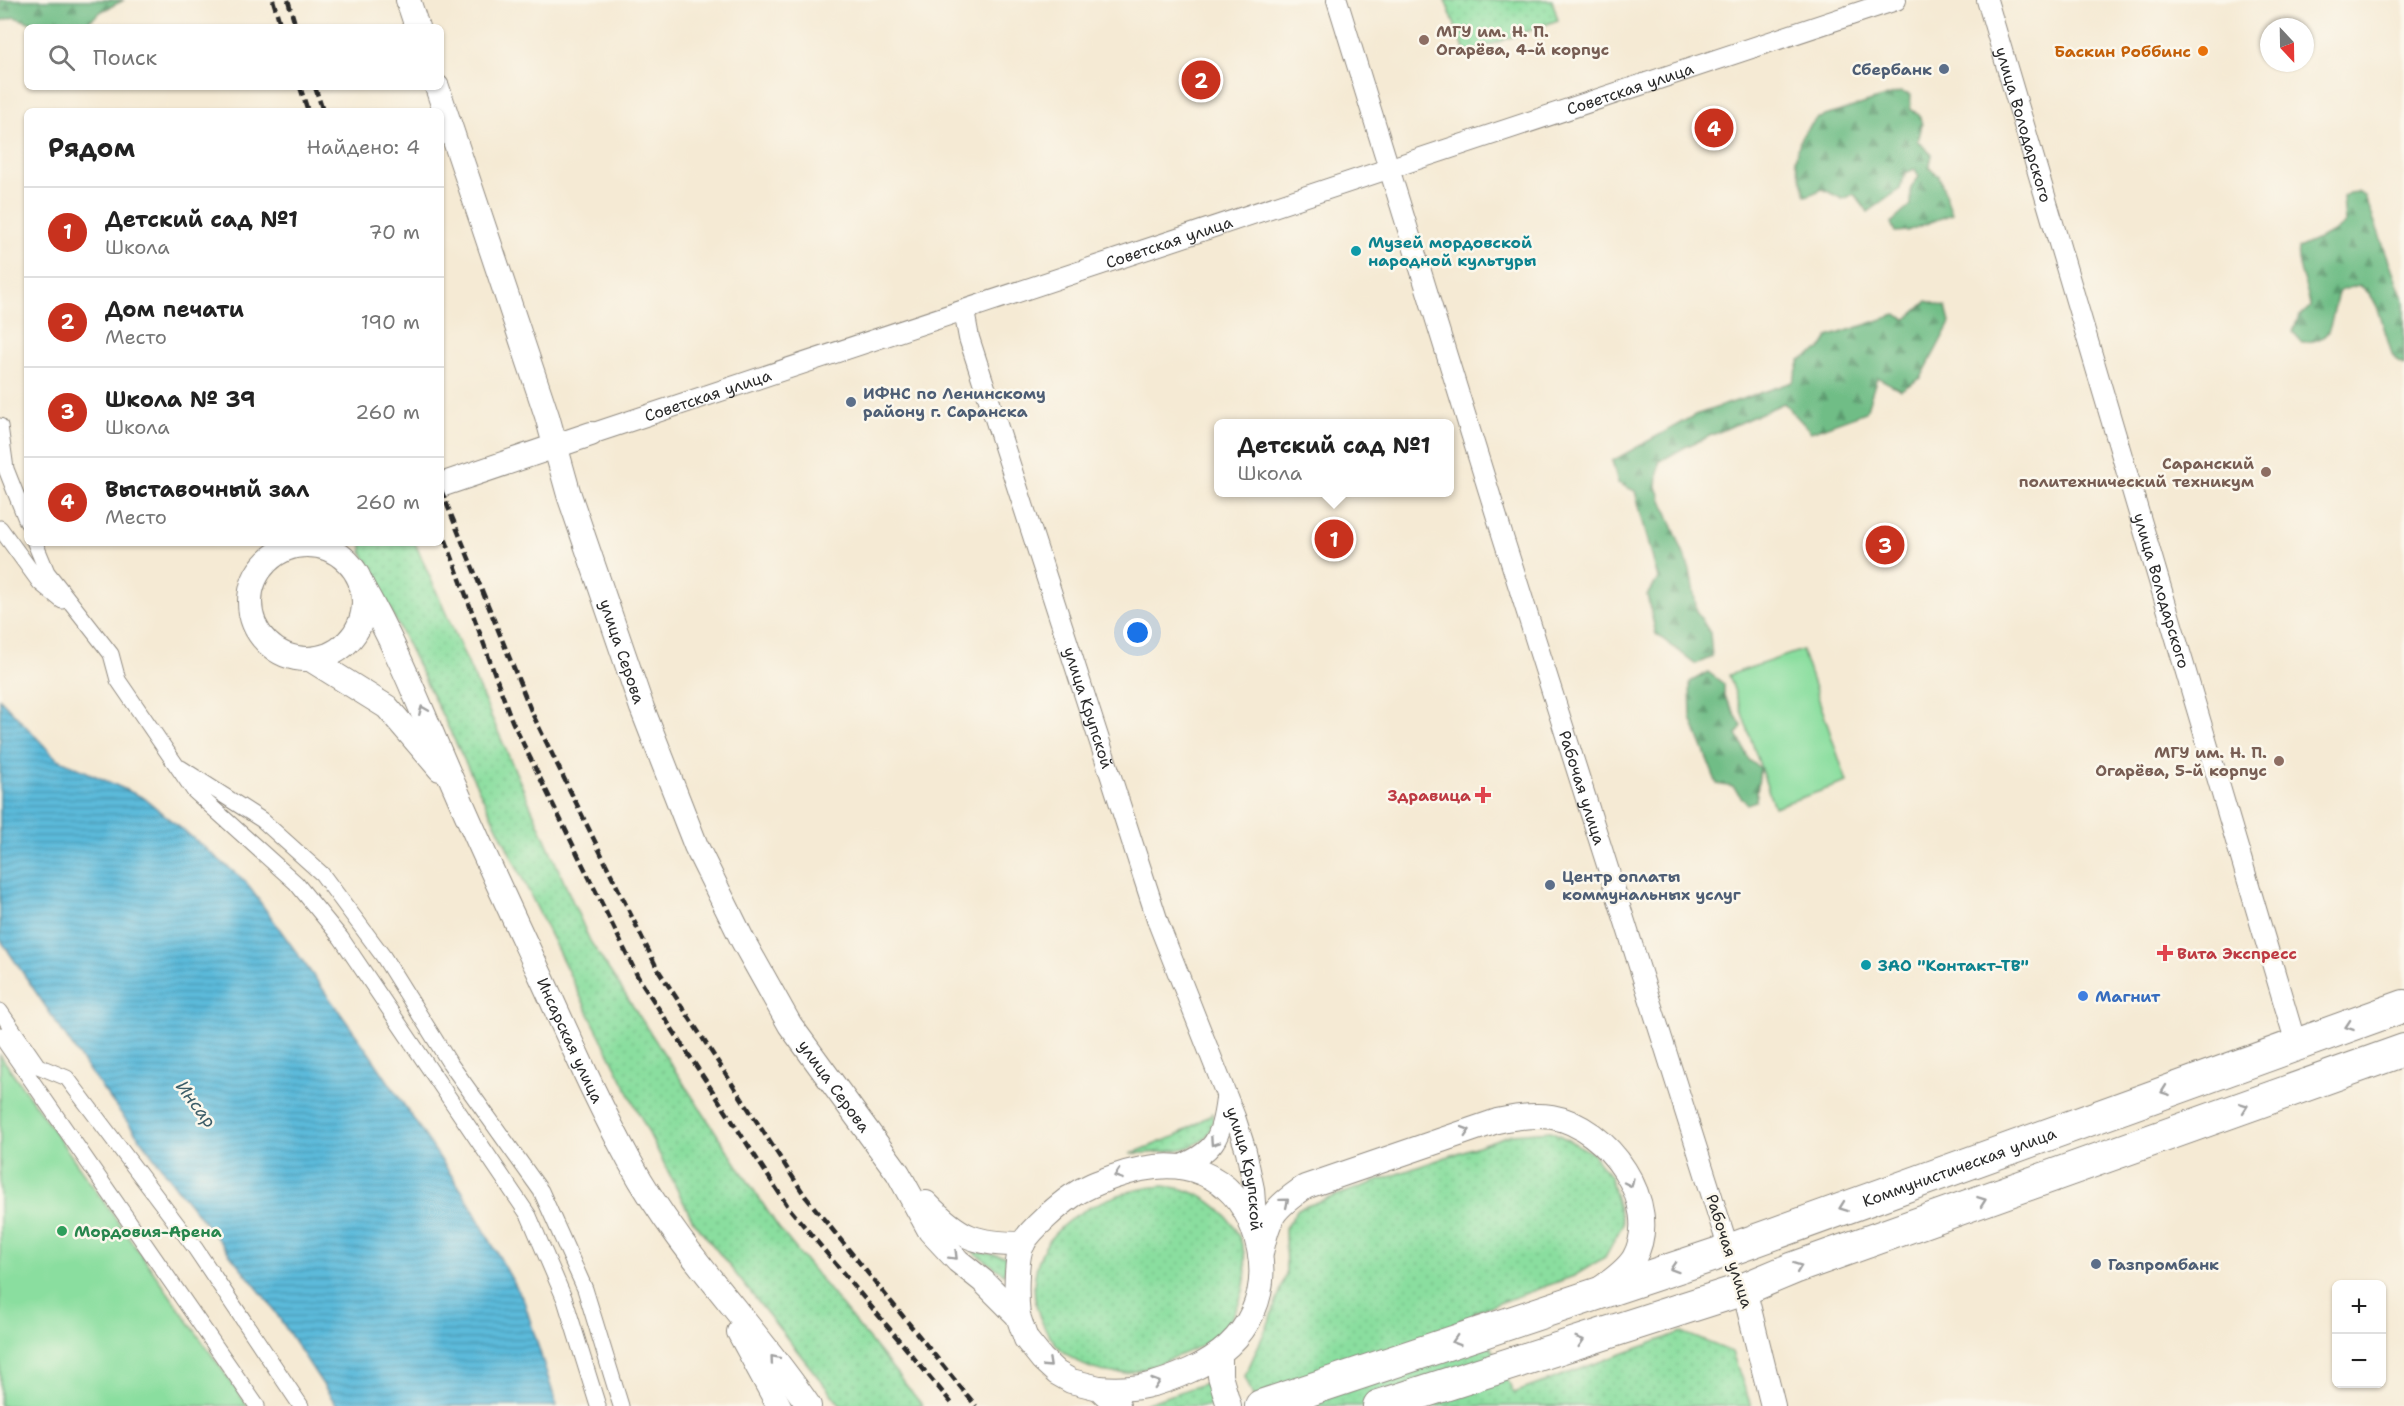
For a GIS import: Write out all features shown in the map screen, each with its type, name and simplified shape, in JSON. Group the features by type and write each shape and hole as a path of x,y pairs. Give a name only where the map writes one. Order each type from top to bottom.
{"main road":[{"name":"Коммунистическая улица","path":"1261,1406 1729,1250 2404,1006"},
{"path":"1379,1406 1744,1289 1794,1268 2404,1050"},
{"name":"Рабочая улица","path":"1729,1250 1744,1289"}],"street":[{"path":"408,0 416,24"},
{"name":"Рабочая улица","path":"1337,0 1503,537 1729,1250"},
{"name":"Советская улица","path":"444,484 1896,0"},
{"name":"улица Володарского","path":"1987,0 2296,1044"},
{"name":"улица Серова","path":"438,90 642,708 696,846 743,940 790,1025 898,1173 947,1225 960,1233 972,1239 988,1242 1023,1244"},
{"name":"улица Крупской","path":"964,311 969,338 1159,925 1235,1117 1246,1151 1254,1189 1260,1247"},
{"path":"0,426 6,470 24,515"},
{"path":"0,528 40,583 87,623"},
{"path":"36,546 47,572 111,654 118,680 194,791 296,883 341,938 529,1216 565,1300 598,1406"},
{"path":"288,546 269,559 258,572 251,587 249,604 253,621 261,636 273,648 288,656 310,659 327,655 342,647 354,634 361,618 364,601 351,546"},
{"path":"319,546 332,550 346,560 358,578"},
{"name":"Инсарская улица","path":"358,578 383,622 420,702 453,784 597,1100 632,1165 665,1218 711,1283 787,1374 809,1406"},
{"name":"Инсарская улица","path":"310,659 387,707 453,784"},
{"path":"176,765 262,820 322,874 382,956 449,1062 541,1191 585,1289 621,1406"},
{"path":"0,1011 38,1066 67,1078 195,1248 301,1406"},
{"path":"0,1035 257,1406"},
{"name":"улица Крупской","path":"1176,1167 1208,1151 1216,1141 1222,1127 1226,1099"},
{"path":"1260,1247 1267,1222 1281,1203 1305,1187 1497,1121 1526,1115 1553,1117 1580,1127 1601,1141 1618,1160 1630,1180 1639,1204 1642,1222 1640,1241 1633,1259 1620,1274 1593,1295"},
{"path":"1018,1316 1015,1293 1023,1244 1056,1207 1080,1190 1127,1172 1148,1168 1176,1167 1200,1172 1223,1185 1239,1201 1249,1218 1260,1247 1263,1284 1245,1327 1220,1355 1187,1372 1155,1385 1123,1390 1099,1388"},
{"name":"улица Серова","path":"898,1173 930,1231 958,1261 983,1281 1018,1316 1026,1339 1049,1366 1071,1381 1099,1388 1118,1406"},
{"name":"Инсарская улица","path":"711,1283 779,1406"},
{"name":"Рабочая улица","path":"1744,1289 1773,1406"},
{"path":"1220,1355 1220,1376 1229,1406"}],"green space":[{"path":"0,0 124,0 102,11 86,24 35,24 14,17 0,21"},
{"path":"1445,0 1552,0 1558,20 1466,54"},
{"path":"1900,92 1911,95 1910,109 1919,114 1922,125 1918,141 1932,155 1929,168 1939,176 1952,214 1907,231 1895,232 1891,223 1911,205 1911,187 1919,177 1915,169 1905,173 1900,189 1868,212 1854,194 1842,199 1823,189 1806,196 1795,160 1801,137 1816,119"},
{"path":"2357,192 2365,196 2404,301 2404,365 2393,356 2373,298 2359,285 2339,291 2330,326 2322,338 2302,342 2293,332 2298,318 2310,307 2298,263 2298,248 2332,233 2345,223 2343,197"},
{"path":"1927,301 1946,307 1950,323 1921,378 1901,390 1877,377 1866,412 1811,432 1784,403 1687,446 1659,462 1657,487 1690,570 1697,612 1710,633 1712,657 1696,664 1656,634 1647,595 1658,579 1635,491 1618,483 1612,461 1695,415 1793,382 1800,360 1820,350 1828,337 1895,315 1907,319"},
{"path":"362,546 416,546 590,941 778,1227 923,1406 841,1406 692,1219 362,552"},
{"path":"1802,650 1847,782 1774,807 1729,675"},
{"path":"1708,672 1724,684 1724,696 1742,726 1737,734 1749,760 1760,768 1756,801 1747,804 1733,787 1717,784 1691,718 1690,682"},
{"name":"Мордовия-Арена","path":"0,1055 248,1406 0,1406"},
{"path":"1213,1113 1212,1127 1206,1137 1196,1144 1170,1151 1130,1154 1176,1136"},
{"path":"1551,1131 1591,1152 1610,1176 1623,1224 1605,1257 1574,1276 1474,1312 1514,1393 1682,1332 1732,1352 1751,1406 1257,1406 1245,1376 1269,1322 1286,1275 1285,1228 1298,1209 1512,1134"},
{"path":"1164,1186 1189,1191 1210,1201 1226,1216 1238,1235 1244,1255 1245,1278 1240,1301 1222,1330 1192,1350 1135,1371 1114,1373 1092,1368 1072,1358 1056,1344 1044,1326 1036,1306 1034,1285 1038,1263 1048,1242 1058,1230 1085,1210 1116,1196"},
{"path":"972,1251 1008,1257 1004,1274"},
{"path":"1206,1383 1214,1406 1144,1406 1144,1404"}],"water":[{"name":"Инсар","path":"0,699 56,758 144,798 245,881 369,1053 464,1194 524,1301 557,1406 337,1406 270,1304 183,1196 87,1068 0,939"}],"railway":[{"path":"273,0 280,24"},
{"path":"288,0 295,24"},
{"path":"301,90 307,108"},
{"path":"316,90 322,108"},
{"path":"444,497 532,713 657,968 805,1196 976,1406"},
{"path":"444,535 512,721 638,977 789,1208 954,1406"}],"place":[{"name":"МГУ им. Н. П. Огарёва, 4-й корпус","path":"1424,40"},
{"name":"Баскин Роббинс","path":"2203,51"},
{"name":"Сбербанк","path":"1944,69"},
{"name":"Дом печати","path":"1201,80"},
{"name":"Выставочный зал","path":"1714,128"},
{"name":"Музей мордовской народной культуры","path":"1356,251"},
{"name":"ИФНС по Ленинскому району г. Саранска","path":"851,402"},
{"name":"Саранский политехнический техникум","path":"2266,472"},
{"name":"Детский сад №1","path":"1334,539"},
{"name":"Школа № 39","path":"1885,545"},
{"name":"МГУ им. Н. П. Огарёва, 5-й корпус","path":"2279,761"},
{"name":"Здравица","path":"1483,795"},
{"name":"Центр оплаты коммунальных услуг","path":"1550,885"},
{"name":"Вита Экспресс","path":"2165,953"},
{"name":"ЗАО \"Контакт-ТВ\"","path":"1866,965"},
{"name":"Магнит","path":"2083,996"},
{"name":"Мордовия-Арена","path":"62,1231"},
{"name":"Газпромбанк","path":"2096,1264"}]}
